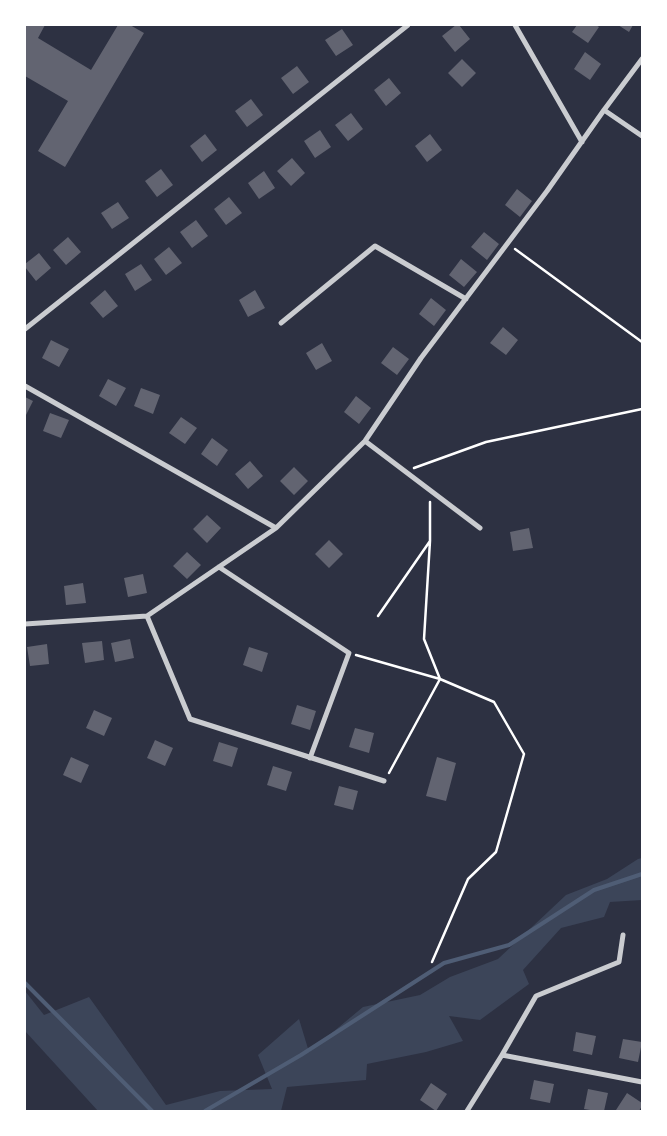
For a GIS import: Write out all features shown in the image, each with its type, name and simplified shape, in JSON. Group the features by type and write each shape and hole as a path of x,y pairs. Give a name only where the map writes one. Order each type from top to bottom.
{"street":[{"path":"25,329 408,25"},
{"path":"515,25 582,142"},
{"path":"25,624 147,616 276,528 365,441 421,358 508,244 642,59"},
{"path":"604,110 642,136"},
{"path":"281,323 375,246 466,299"},
{"path":"25,386 276,528"},
{"path":"365,441 480,528"},
{"path":"219,566 350,654 310,758"},
{"path":"147,616 190,719 384,781"},
{"path":"467,1111 536,996 619,962 623,935"},
{"path":"502,1055 642,1082"}],"path":[{"path":"508,244 642,342"},
{"path":"405,471 486,442 642,409"},
{"path":"430,490 430,541 424,639 440,679"},
{"path":"378,616 430,541"},
{"path":"350,654 440,679 494,702 524,754 496,852 468,879 432,962"},
{"path":"384,781 440,679"}],"shaded area":[{"path":"642,858 642,900 610,902 604,917 561,928 523,970 529,984 480,1020 449,1016 463,1041 426,1052 367,1064 366,1080 287,1087 281,1111 98,1111 25,1031 25,991 44,1015 89,997 166,1105 220,1091 272,1089 258,1055 299,1019 309,1052 363,1007 420,995 450,977 498,959 566,895 607,879"}],"building":[{"path":"25,25 45,25 38,38 91,70 118,25 130,25 144,33 65,167 38,151 68,101 25,76"},
{"path":"456,25 459,25 470,39 455,52 442,36"},
{"path":"577,25 596,25 599,27 588,43 572,32"},
{"path":"618,25 633,25 629,32"},
{"path":"342,29 353,45 336,56 325,40"},
{"path":"585,52 601,64 590,80 574,69"},
{"path":"462,59 476,73 462,87 448,73"},
{"path":"297,66 309,82 293,94 281,78"},
{"path":"389,78 401,93 386,106 374,90"},
{"path":"251,99 263,115 247,127 235,111"},
{"path":"351,113 363,129 348,141 335,125"},
{"path":"320,130 331,147 315,158 304,141"},
{"path":"205,134 217,150 202,162 190,146"},
{"path":"430,134 442,150 427,162 415,146"},
{"path":"292,158 305,173 291,186 277,171"},
{"path":"161,169 173,185 157,197 145,181"},
{"path":"264,171 275,188 259,199 248,183"},
{"path":"517,189 532,201 520,217 505,205"},
{"path":"229,197 242,213 226,225 214,209"},
{"path":"118,202 129,218 112,229 101,213"},
{"path":"196,220 208,236 192,248 180,232"},
{"path":"484,232 499,244 487,260 471,247"},
{"path":"68,237 81,252 66,265 53,250"},
{"path":"169,247 182,263 166,275 154,259"},
{"path":"39,253 51,268 36,281 25,267 25,264"},
{"path":"461,259 477,272 464,287 449,275"},
{"path":"141,264 152,280 135,291 125,274"},
{"path":"105,290 118,306 103,318 90,303"},
{"path":"255,290 265,308 248,317 239,300"},
{"path":"431,298 446,310 434,326 419,314"},
{"path":"503,327 518,340 506,355 490,343"},
{"path":"51,340 69,349 59,367 42,358"},
{"path":"322,343 332,361 316,370 306,353"},
{"path":"393,347 409,359 397,375 381,363"},
{"path":"108,379 126,388 116,406 99,396"},
{"path":"141,388 160,395 153,414 134,406"},
{"path":"356,396 371,408 359,424 344,412"},
{"path":"25,397 33,401 25,417"},
{"path":"50,413 69,420 61,438 43,431"},
{"path":"181,417 197,428 185,444 169,433"},
{"path":"212,438 228,450 217,466 201,454"},
{"path":"250,461 263,476 248,489 235,474"},
{"path":"294,467 308,481 294,495 280,481"},
{"path":"207,515 221,528 207,543 193,529"},
{"path":"529,528 533,548 513,551 510,532"},
{"path":"329,540 343,554 329,568 315,554"},
{"path":"187,552 201,565 187,579 173,566"},
{"path":"143,574 147,593 128,597 124,578"},
{"path":"83,583 86,603 66,605 64,586"},
{"path":"130,639 134,658 115,662 111,643"},
{"path":"102,641 104,660 85,663 82,643"},
{"path":"47,644 49,664 30,666 27,647"},
{"path":"249,647 268,653 262,672 243,665"},
{"path":"297,705 316,711 310,730 291,724"},
{"path":"94,710 112,718 104,736 86,728"},
{"path":"355,728 374,733 369,753 349,747"},
{"path":"155,740 173,748 165,766 147,758"},
{"path":"219,742 238,748 232,767 213,761"},
{"path":"71,757 89,765 81,783 63,775"},
{"path":"437,757 456,763 446,801 426,796"},
{"path":"273,766 292,772 286,791 267,785"},
{"path":"339,786 358,791 353,810 334,805"},
{"path":"576,1032 596,1036 592,1055 573,1051"},
{"path":"623,1039 642,1042 638,1062 619,1058"},
{"path":"534,1080 554,1084 550,1103 530,1099"},
{"path":"431,1083 447,1094 436,1111 420,1100"},
{"path":"588,1089 608,1093 604,1111 584,1109"},
{"path":"627,1093 642,1103 639,1111 616,1110"}],"waterway":[{"path":"205,1111 301,1055 444,963 509,945 594,890 642,874"},
{"path":"25,983 152,1111"}]}
